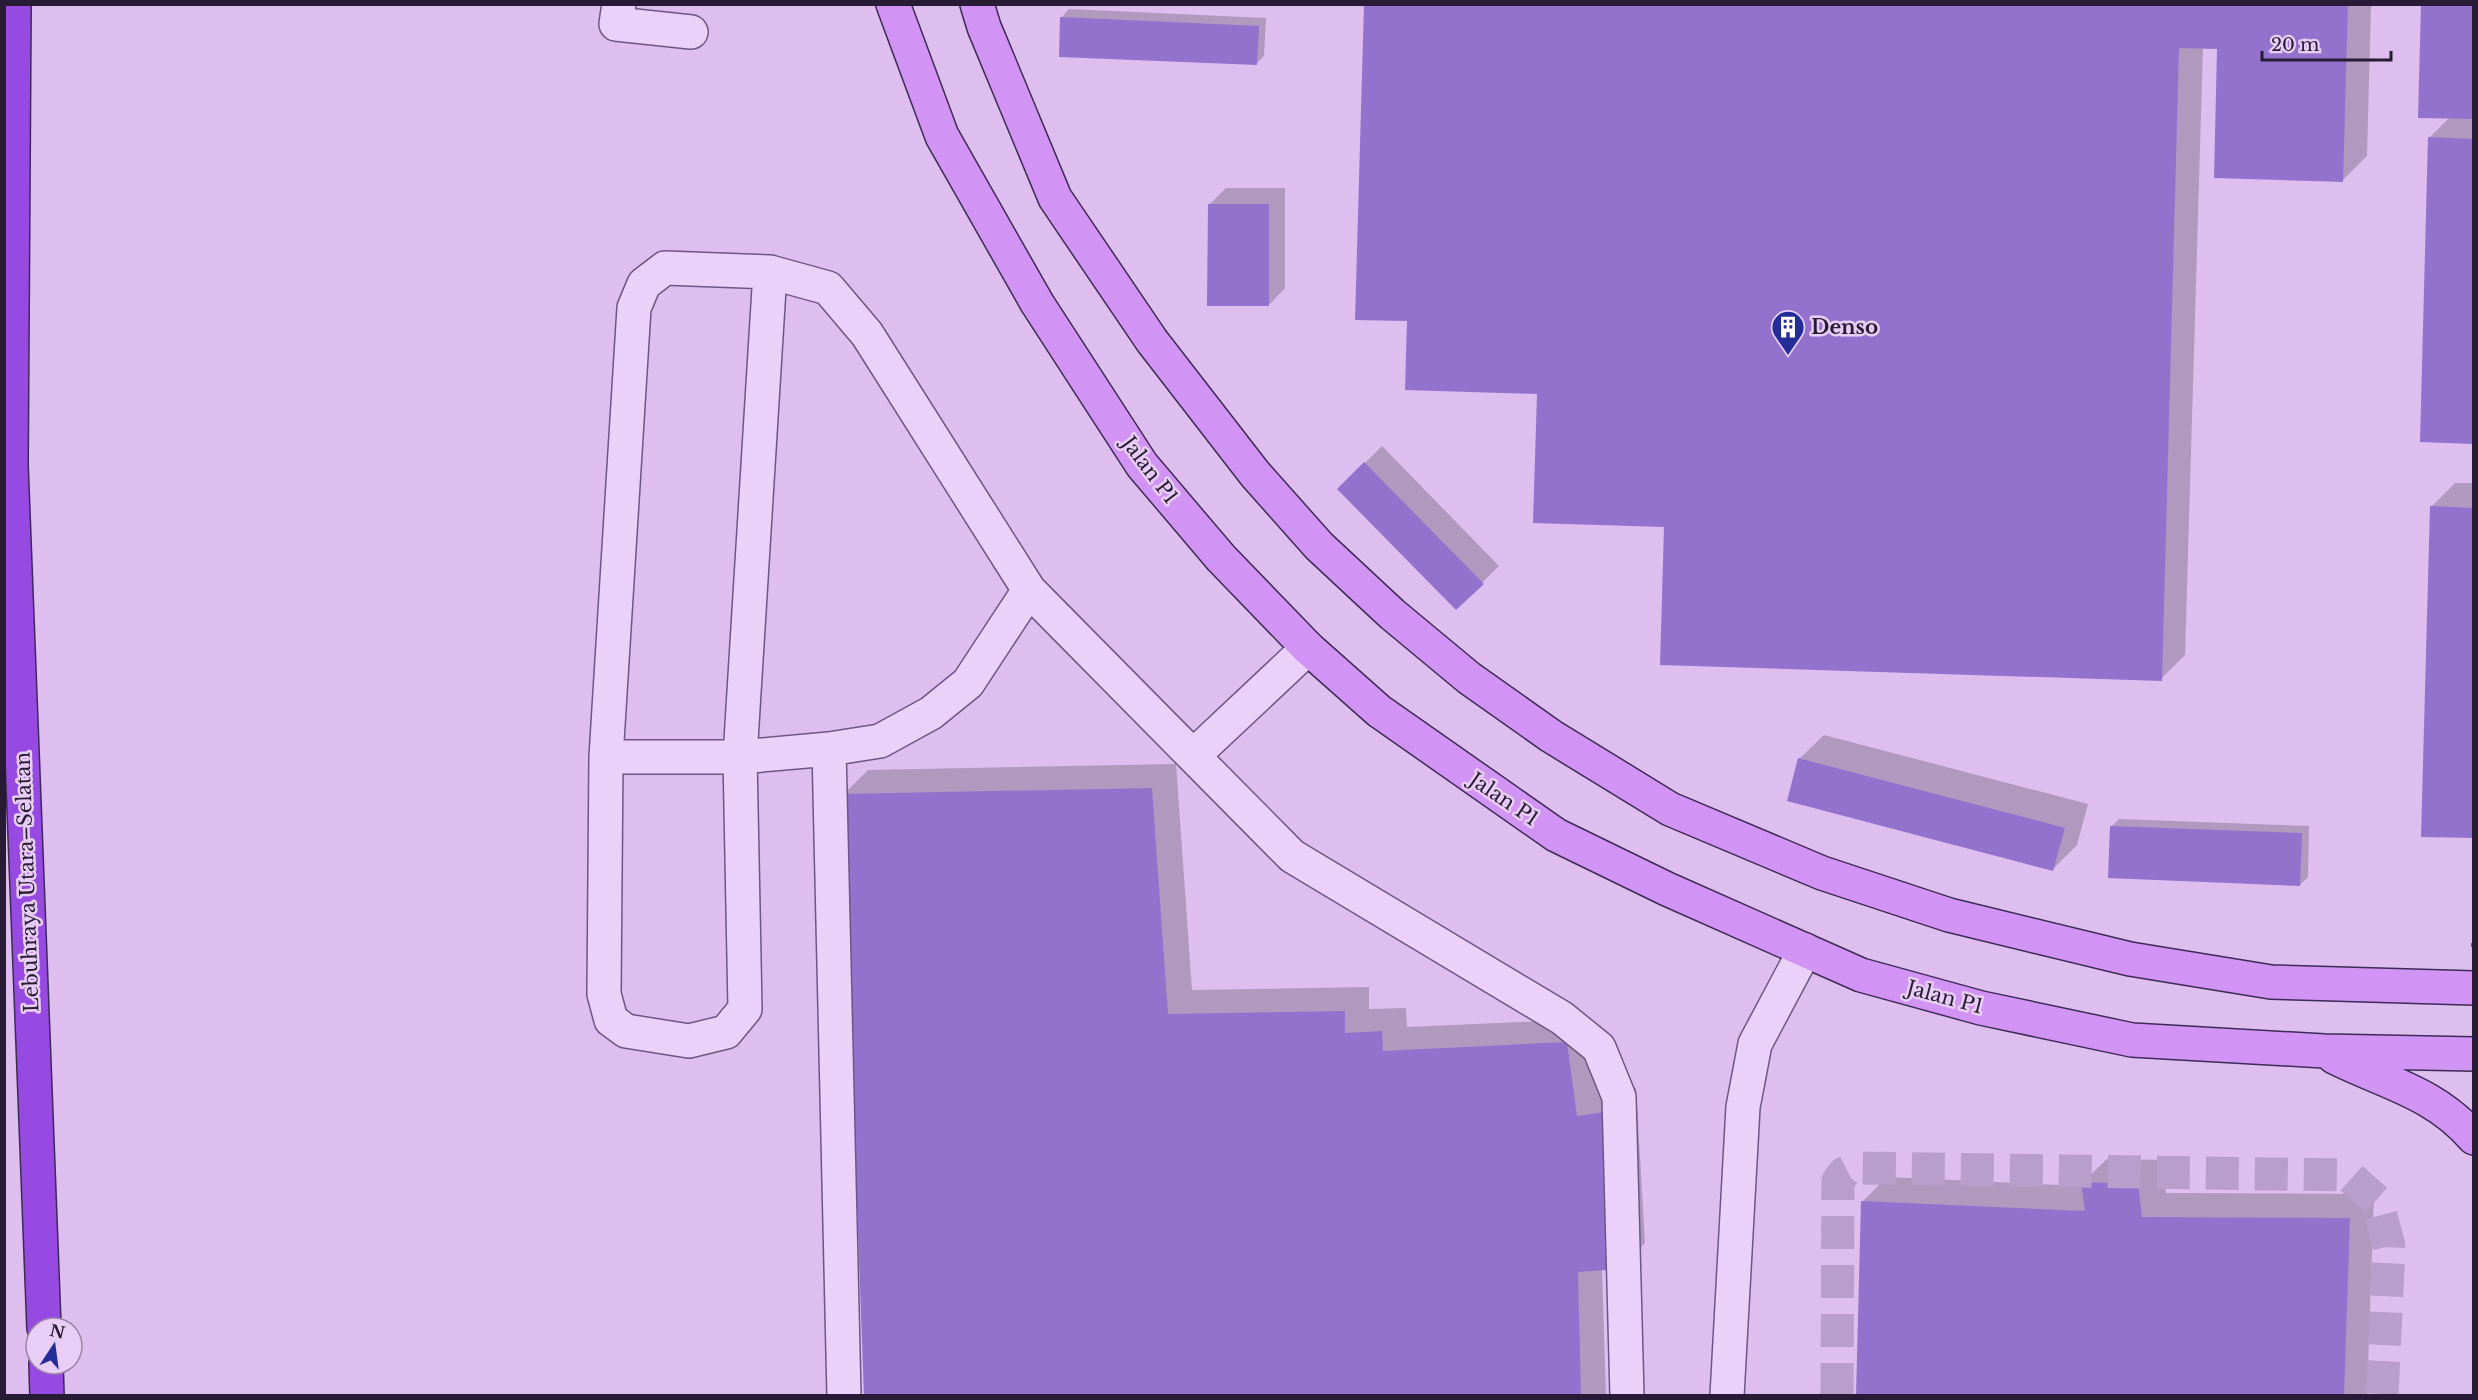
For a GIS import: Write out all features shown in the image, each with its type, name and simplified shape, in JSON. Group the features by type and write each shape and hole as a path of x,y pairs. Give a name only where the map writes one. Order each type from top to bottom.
{"highway":[{"name":"Lebuhraya Utara–Selatan","path":"14,4 11,465 44,1316"},
{"path":"46,1376 47,1395"}],"main road":[{"name":"Jalan P1","path":"893,4 942,136 1042,311 1142,465 1221,558 1308,648 1379,711 1556,835 1666,889 1861,975 1970,1005 2132,1040 2324,1051 2474,1054"},
{"path":"977,4 984,27 1055,198 1152,340 1255,474 1319,546 1392,614 1469,678 1551,736 1670,809 1822,873 1949,915 2130,959 2271,982 2474,988"},
{"path":"2324,1051 2358,1068 2415,1091 2442,1108 2474,1138"}],"street":[{"path":"618,14 692,32"},
{"path":"770,272 740,757 745,1009 726,1032 689,1041 626,1031 611,1020 604,994 606,757 634,308 644,284 665,268 770,272 828,288 867,334 1029,590 1292,856 1562,1018 1599,1048 1619,1097 1628,1395"},
{"path":"606,757 740,757 829,749 879,741 931,713 968,683 1029,590"},
{"path":"1193,756 1308,648"},
{"path":"829,749 844,1395"},
{"path":"1726,1395 1743,1107 1749,1068 1755,1044 1805,950"}],"building":[{"name":"Denso","path":"1364,4 2348,4 2343,182 2214,178 2217,49 2179,48 2162,681 1660,665 1664,527 1533,523 1537,394 1405,390 1407,321 1355,320"},
{"path":"2421,4 2474,4 2474,119 2418,118"},
{"path":"1060,17 1259,26 1257,65 1059,57"},
{"path":"2428,137 2474,139 2474,444 2420,442"},
{"path":"1208,204 1269,204 1269,306 1207,306"},
{"path":"1364,462 1484,584 1456,610 1337,489"},
{"path":"2430,506 2474,508 2474,838 2421,837"},
{"path":"1798,758 2065,828 2053,871 1787,801"},
{"path":"1152,788 1168,1014 1345,1011 1345,1033 1382,1031 1383,1051 1567,1042 1577,1116 1612,1111 1621,1269 1578,1272 1581,1396 864,1396 842,794"},
{"path":"2110,826 2302,833 2300,886 2108,878"},
{"path":"2081,1182 2138,1184 2142,1217 2350,1218 2344,1396 1856,1396 1861,1201 2085,1211"}],"tunnel":[{"path":"1837,1396 1838,1181 1844,1173 1854,1168 2348,1175 2377,1201 2389,1246 2382,1396"}],"place":[{"name":"Denso","path":"1788,356"}]}
